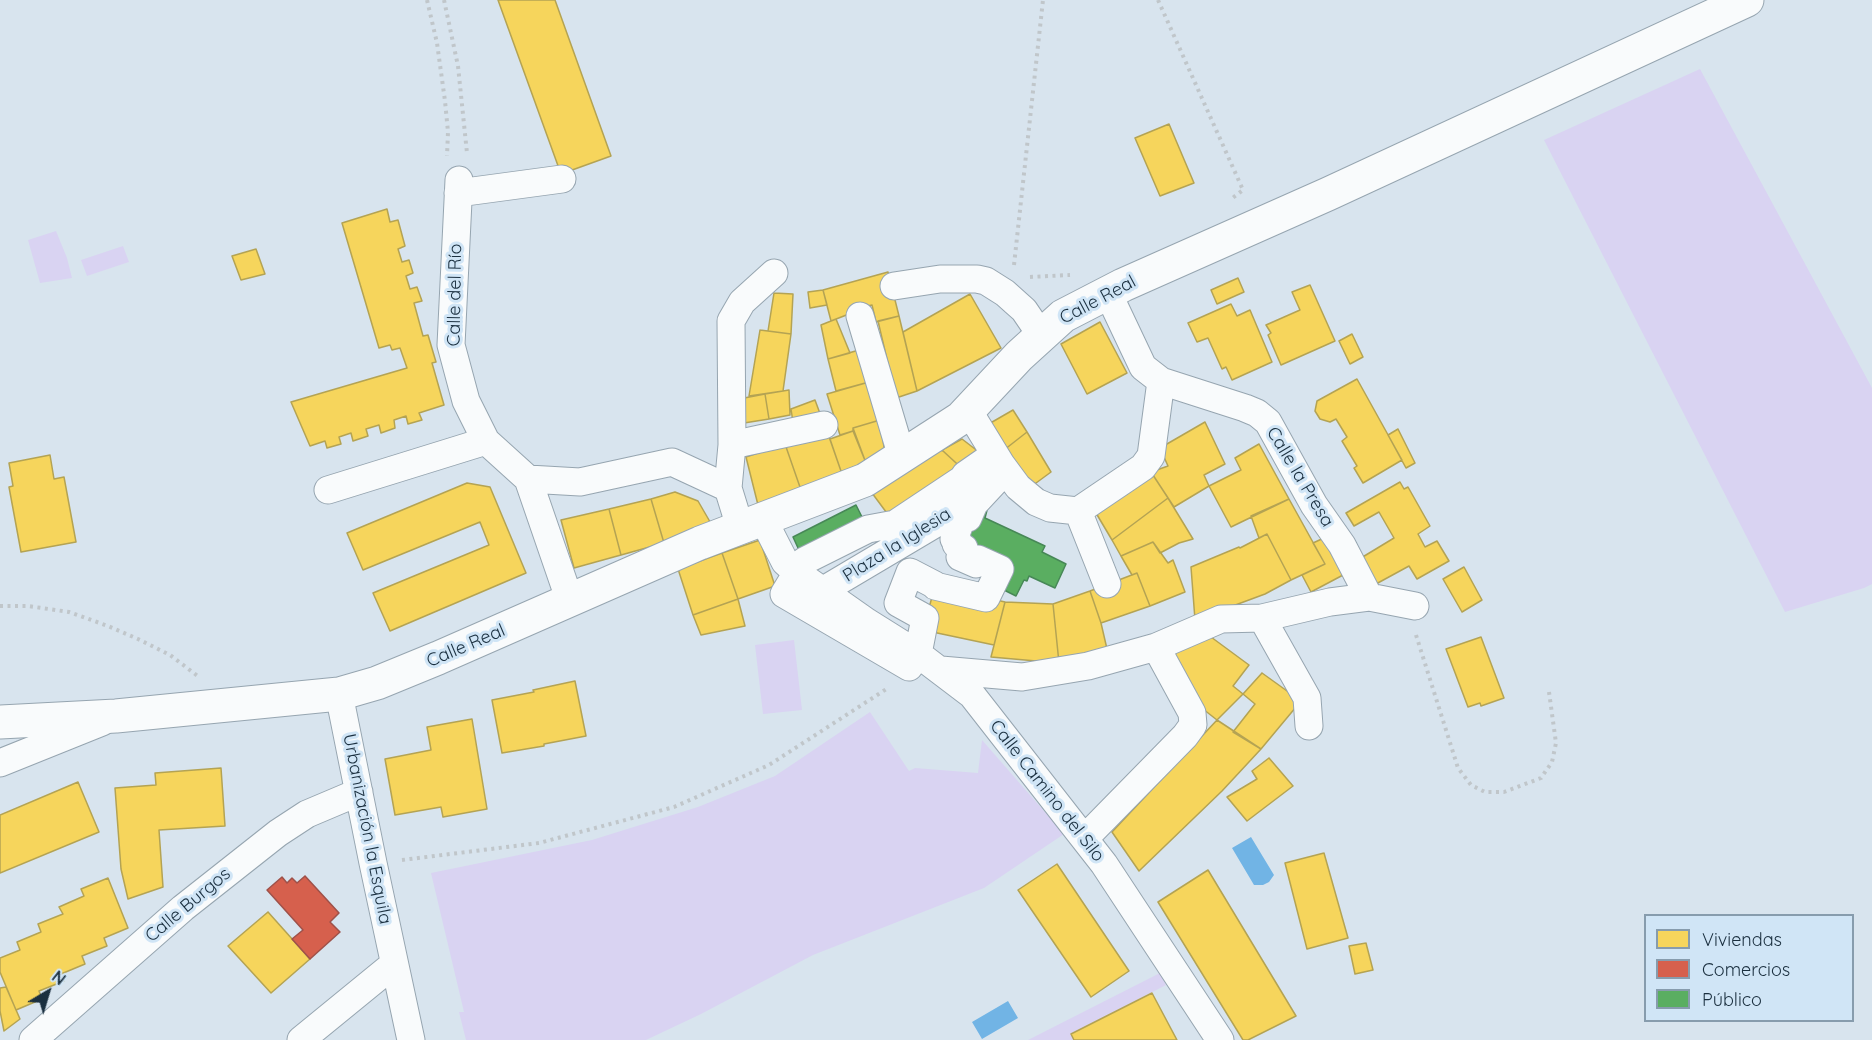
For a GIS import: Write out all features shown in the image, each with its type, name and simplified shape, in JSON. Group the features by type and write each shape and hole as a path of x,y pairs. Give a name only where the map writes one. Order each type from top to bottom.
{"street":[{"name":"Calle Real","path":"0,722 116,716 339,694 377,683 428,662 751,523 866,480 961,418 1041,335 1063,316 1108,293 1328,194 1746,0"},
{"path":"459,186 562,179"},
{"name":"Calle del Río","path":"459,186 451,345 466,401 486,441 528,478 570,601"},
{"path":"728,488 732,445 731,321 742,302 774,273"},
{"path":"894,286 940,279 986,281 1005,293 1024,310 1041,335"},
{"name":"Calle la Presa","path":"1108,293 1143,367 1161,381 1245,408 1257,413 1268,422 1314,505 1342,545 1369,597"},
{"path":"860,316 902,457"},
{"path":"968,410 998,467 1018,487 1036,502 1050,508 1078,511 1143,467 1151,456 1161,381"},
{"path":"732,445 824,425"},
{"path":"328,490 486,441"},
{"name":"Plaza la Iglesia","path":"796,572 804,561 868,528 895,524 967,477 965,475 988,459 998,467 1000,475 974,504 968,518 963,516 954,539 957,540 956,544 964,548 960,557 976,564 978,559 1000,569 986,598 935,586 910,572 898,603 925,618 929,662"},
{"path":"528,478 580,482 672,462 728,488 751,523"},
{"name":"Plaza la Iglesia","path":"822,591 945,518 998,467"},
{"path":"1078,511 1107,584"},
{"name":"Calle Camino del Silo","path":"751,523 796,572 929,662 972,695 1085,838 1220,1040"},
{"path":"796,572 784,594 909,667 929,662 1022,677 1088,666 1156,647 1221,619 1262,618 1330,602 1369,597 1410,605"},
{"path":"1262,618 1307,698 1309,726"},
{"path":"1085,838 1185,736 1193,725 1192,713 1156,647"},
{"name":"Urbanización la Esquila","path":"339,694 411,1040"},
{"path":"0,763 116,716"},
{"name":"Calle Burgos","path":"33,1040 183,908 278,833 307,814 359,792"},
{"path":"301,1040 394,964"}],"path":[{"path":"427,0 437,43 445,101 448,132 447,172 459,186"},
{"path":"444,0 458,66 467,155 459,186"},
{"path":"1014,266 1042,0"},
{"path":"1158,0 1243,190 1227,203"},
{"path":"1024,277 1078,274"},
{"path":"1410,605 1458,768 1471,785 1485,792 1504,792 1541,778 1552,762 1556,743 1549,692"},
{"path":"0,606 28,606 69,612 138,639 170,655 232,706"},
{"path":"373,864 539,843 674,807 770,765 929,662"}],"shaded area":[{"path":"1700,69 1872,388 1872,584 1785,612 1544,140"},
{"path":"56,231 72,278 40,283 28,240"},
{"path":"123,246 129,262 87,276 81,260"},
{"path":"794,640 802,710 763,714 755,645"},
{"path":"870,712 909,771 915,768 978,773 982,740 1064,834 984,888 813,955 646,1040 466,1040 459,1012 464,1012 431,873 592,840 698,807 775,776"},
{"path":"1160,973 1166,985 1071,1034 1074,1040 1028,1040"}],"water":[{"path":"1251,837 1274,875 1269,882 1263,885 1254,885 1232,848"},
{"path":"1008,1001 1018,1018 982,1039 972,1022"}],"building: Viviendas":[{"path":"498,0 555,0 611,156 561,174"},
{"path":"1169,124 1194,183 1160,196 1135,138"},
{"path":"387,209 390,222 398,220 405,246 398,249 402,262 409,260 413,273 406,276 410,289 417,287 422,301 414,303 423,336 428,335 436,362 432,363 444,405 419,413 422,420 408,424 406,416 394,420 395,428 381,433 379,425 366,429 368,436 353,441 351,433 339,437 341,444 327,448 325,441 310,446 291,402 407,368 400,348 392,350 390,345 379,348 342,223"},
{"path":"256,249 265,274 241,280 232,256"},
{"path":"888,272 899,316 876,322 872,305 848,311 849,314 831,321 823,290"},
{"path":"1238,278 1244,292 1217,304 1211,290"},
{"path":"1310,285 1335,341 1281,365 1268,335 1271,333 1266,325 1300,310 1292,292"},
{"path":"823,290 827,305 810,308 808,292"},
{"path":"774,293 793,294 791,334 768,331"},
{"path":"970,294 1001,348 917,391 903,332"},
{"path":"1231,304 1237,316 1250,310 1272,362 1232,380 1226,367 1222,369 1208,338 1197,342 1188,323"},
{"path":"899,316 917,391 896,398 878,321"},
{"path":"836,319 850,353 828,359 821,325"},
{"path":"1100,322 1127,373 1087,394 1061,344"},
{"path":"760,330 791,334 783,391 749,396"},
{"path":"1352,334 1363,357 1350,364 1339,341"},
{"path":"859,350 869,382 836,391 828,359"},
{"path":"1357,379 1402,460 1363,483 1354,468 1357,466 1342,441 1347,437 1336,419 1330,422 1320,419 1315,411 1317,401"},
{"path":"869,382 880,420 853,428 853,431 840,435 827,394"},
{"path":"789,390 790,415 769,419 765,394"},
{"path":"765,394 769,419 744,423 739,399"},
{"path":"815,400 822,419 794,429 791,409"},
{"path":"1013,410 1027,432 1004,450 987,425"},
{"path":"880,420 885,454 866,463 853,428"},
{"path":"1205,422 1225,464 1204,475 1209,486 1174,507 1151,472 1168,466 1160,448"},
{"path":"1398,429 1415,463 1406,468 1388,435"},
{"path":"827,431 842,474 801,490 785,444"},
{"path":"853,431 866,463 842,474 830,439"},
{"path":"1027,432 1051,472 1032,486 1004,450"},
{"path":"962,439 988,459 968,474 942,450"},
{"path":"785,444 801,490 758,505 746,457"},
{"path":"1259,444 1289,499 1231,527 1209,486 1241,470 1235,458"},
{"path":"940,450 967,473 895,524 872,493"},
{"path":"50,455 54,479 64,477 76,542 21,552 9,487 13,486 9,463"},
{"path":"1151,472 1168,498 1112,540 1096,513"},
{"path":"1400,482 1404,489 1408,487 1430,526 1418,534 1425,547 1437,541 1449,561 1417,579 1409,566 1376,584 1361,558 1394,538 1379,512 1354,526 1346,513"},
{"path":"467,483 490,487 526,573 390,631 373,593 489,545 480,522 363,570 347,533"},
{"path":"675,492 698,501 713,527 664,543 651,499"},
{"path":"1168,498 1193,539 1160,553 1153,542 1121,556 1112,540"},
{"path":"651,499 664,543 621,555 609,509"},
{"path":"1289,499 1325,564 1291,580 1267,534 1259,538 1251,516"},
{"path":"609,509 621,555 574,568 561,520"},
{"path":"1267,534 1291,580 1265,594 1195,620 1191,567 1240,548"},
{"path":"1326,537 1345,574 1311,592 1302,575 1325,564 1313,543"},
{"path":"760,540 775,586 738,599 722,553"},
{"path":"1153,542 1168,563 1173,560 1185,592 1150,606 1137,573 1132,575 1121,556"},
{"path":"722,553 738,599 693,615 678,569"},
{"path":"1464,567 1482,600 1462,612 1443,579"},
{"path":"1137,573 1150,606 1101,623 1090,591"},
{"path":"935,586 1005,602 994,645 923,630"},
{"path":"1090,591 1107,649 1059,663 1053,604"},
{"path":"738,599 745,626 701,635 693,615"},
{"path":"1005,602 1053,604 1059,663 991,657"},
{"path":"1211,637 1249,665 1233,686 1243,694 1217,720 1203,709 1170,654"},
{"path":"1481,637 1504,698 1481,706 1480,703 1468,707 1446,649"},
{"path":"1262,673 1301,701 1261,749 1233,732 1255,704 1243,694"},
{"path":"575,681 586,736 502,753 492,700"},
{"path":"472,719 487,809 443,817 441,807 395,815 385,759 431,750 427,727"},
{"path":"1217,720 1261,749 1222,791 1139,871 1112,832"},
{"path":"1269,758 1293,786 1247,821 1227,797 1257,779 1252,771"},
{"path":"221,768 225,826 159,830 163,887 128,899 121,869 115,788 156,785 155,773"},
{"path":"78,782 99,832 0,873 0,815"},
{"path":"1324,853 1348,938 1307,949 1285,863"},
{"path":"1057,864 1129,971 1091,997 1018,890"},
{"path":"1208,870 1296,1016 1248,1040 1243,1040 1158,902"},
{"path":"108,878 128,928 104,938 107,946 82,956 85,964 61,974 64,981 39,991 42,999 16,1010 0,972 0,958 20,950 17,942 41,932 38,924 63,914 59,907 84,896 81,889"},
{"path":"268,912 310,959 271,993 228,946"},
{"path":"1366,943 1373,970 1355,974 1349,946"},
{"path":"6,987 20,1019 4,1031 0,1011 0,988"},
{"path":"1152,993 1177,1040 1074,1040 1071,1034"}],"building: Comercios":[{"path":"305,876 339,913 330,922 340,932 310,959 292,939 303,930 267,890 282,877 287,883 292,878 297,883"}],"building: Público":[{"path":"974,504 987,510 985,518 1045,546 1042,552 1066,564 1055,588 1029,576 1027,581 1024,580 1016,596 992,584 954,539"},
{"path":"856,505 868,529 804,561 793,537"}]}
